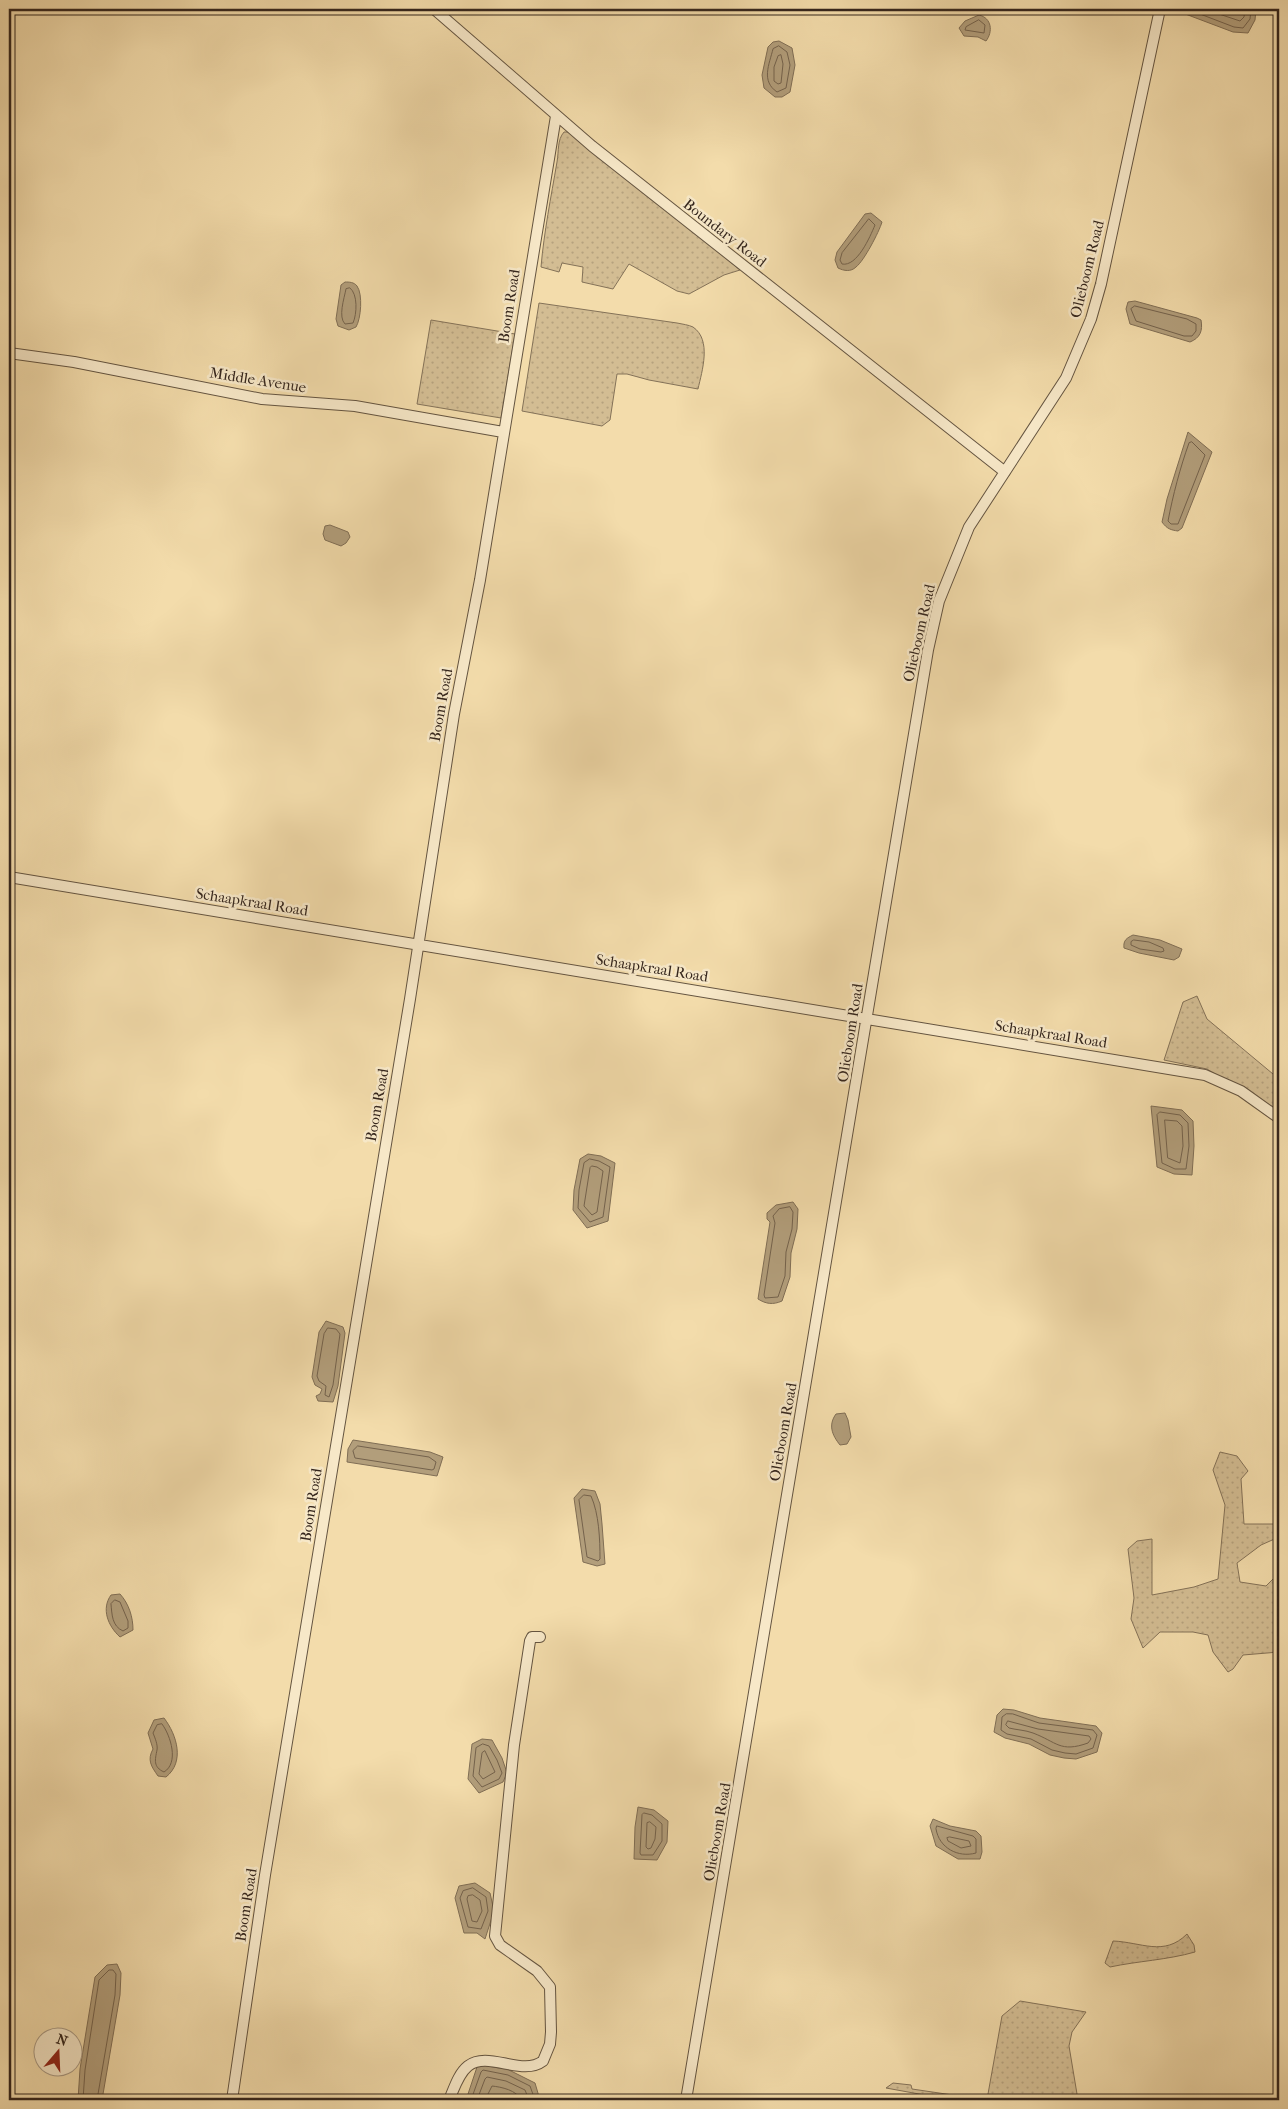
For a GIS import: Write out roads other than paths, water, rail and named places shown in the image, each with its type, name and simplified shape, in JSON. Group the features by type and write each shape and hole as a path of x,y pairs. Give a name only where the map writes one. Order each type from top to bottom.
{"street":[{"name":"Boundary Road","path":"434,9 556,116 666,206 1005,472"},
{"name":"Olieboom Road","path":"686,2100 928,650 939,601 970,527 1066,378 1091,319 1101,284 1160,9"},
{"name":"Boom Road","path":"232,2100 265,1875 419,945 454,714 480,580 556,116"},
{"name":"Middle Avenue","path":"9,353 83,363 262,399 355,406 503,432"},
{"name":"Schaapkraal Road","path":"9,877 1205,1075 1240,1091 1279,1118"},
{"path":"449,2100 460,2076 473,2063 484,2062 531,2067 543,2061 550,2044 550,1987 537,1971 500,1945 495,1936 514,1745 530,1639 540,1637"}],"water":[{"path":"1181,9 1256,9 1255,20 1248,33 1233,32 1180,12"},
{"path":"979,15 989,22 990,34 986,41 978,37 964,36 959,28 965,21"},
{"path":"779,41 792,48 795,65 790,92 782,97 775,97 764,88 762,75 768,47 773,42"},
{"path":"871,213 882,222 867,253 854,269 847,271 838,268 835,260 837,252 865,214"},
{"path":"345,282 353,283 357,286 361,300 358,323 356,327 349,330 338,326 336,319 341,285"},
{"path":"1135,301 1201,320 1202,328 1200,334 1190,342 1130,324 1126,309 1128,302"},
{"path":"1188,432 1212,452 1182,528 1178,531 1169,529 1162,522 1167,499"},
{"path":"330,525 348,532 350,537 346,543 341,546 325,540 323,534 325,526"},
{"path":"1133,935 1160,940 1182,949 1179,957 1174,960 1124,948 1126,940"},
{"path":"1151,1106 1182,1110 1193,1121 1192,1175 1174,1174 1157,1167"},
{"path":"588,1154 601,1156 615,1163 608,1221 587,1228 573,1210 574,1190 580,1159"},
{"path":"793,1202 798,1209 797,1229 791,1253 790,1277 782,1301 767,1303 758,1299 770,1222 767,1219 767,1213 776,1205"},
{"path":"326,1321 343,1327 345,1333 338,1386 333,1402 318,1401 316,1396 320,1394 322,1389 315,1385 312,1377 319,1332"},
{"path":"845,1413 851,1437 847,1444 840,1445 833,1434 832,1422 836,1414"},
{"path":"353,1440 430,1452 443,1457 437,1476 347,1462 348,1449"},
{"path":"582,1489 595,1491 600,1504 605,1564 597,1566 583,1562 574,1498"},
{"path":"120,1594 130,1611 133,1630 120,1637 109,1623 106,1606 111,1595"},
{"path":"1003,1709 1014,1710 1040,1718 1096,1726 1102,1733 1097,1752 1076,1759 1064,1758 1050,1755 1029,1744 1005,1738 994,1732 997,1715"},
{"path":"164,1718 169,1725 177,1748 176,1764 166,1777 158,1776 152,1766 150,1756 153,1749 148,1733 154,1720"},
{"path":"482,1739 492,1740 502,1758 507,1773 503,1782 479,1793 468,1779 472,1744"},
{"path":"638,1807 654,1810 668,1821 667,1842 657,1860 634,1859"},
{"path":"933,1819 950,1826 976,1831 981,1836 982,1852 980,1859 958,1859 936,1846 930,1826"},
{"path":"475,1883 490,1893 494,1911 485,1939 477,1933 464,1933 455,1898 459,1886"},
{"path":"117,1964 121,1973 120,1995 102,2100 78,2100 80,2076 82,2076 82,2057 95,1977 107,1965"},
{"path":"478,2064 509,2070 535,2083 540,2100 466,2100"}]}
